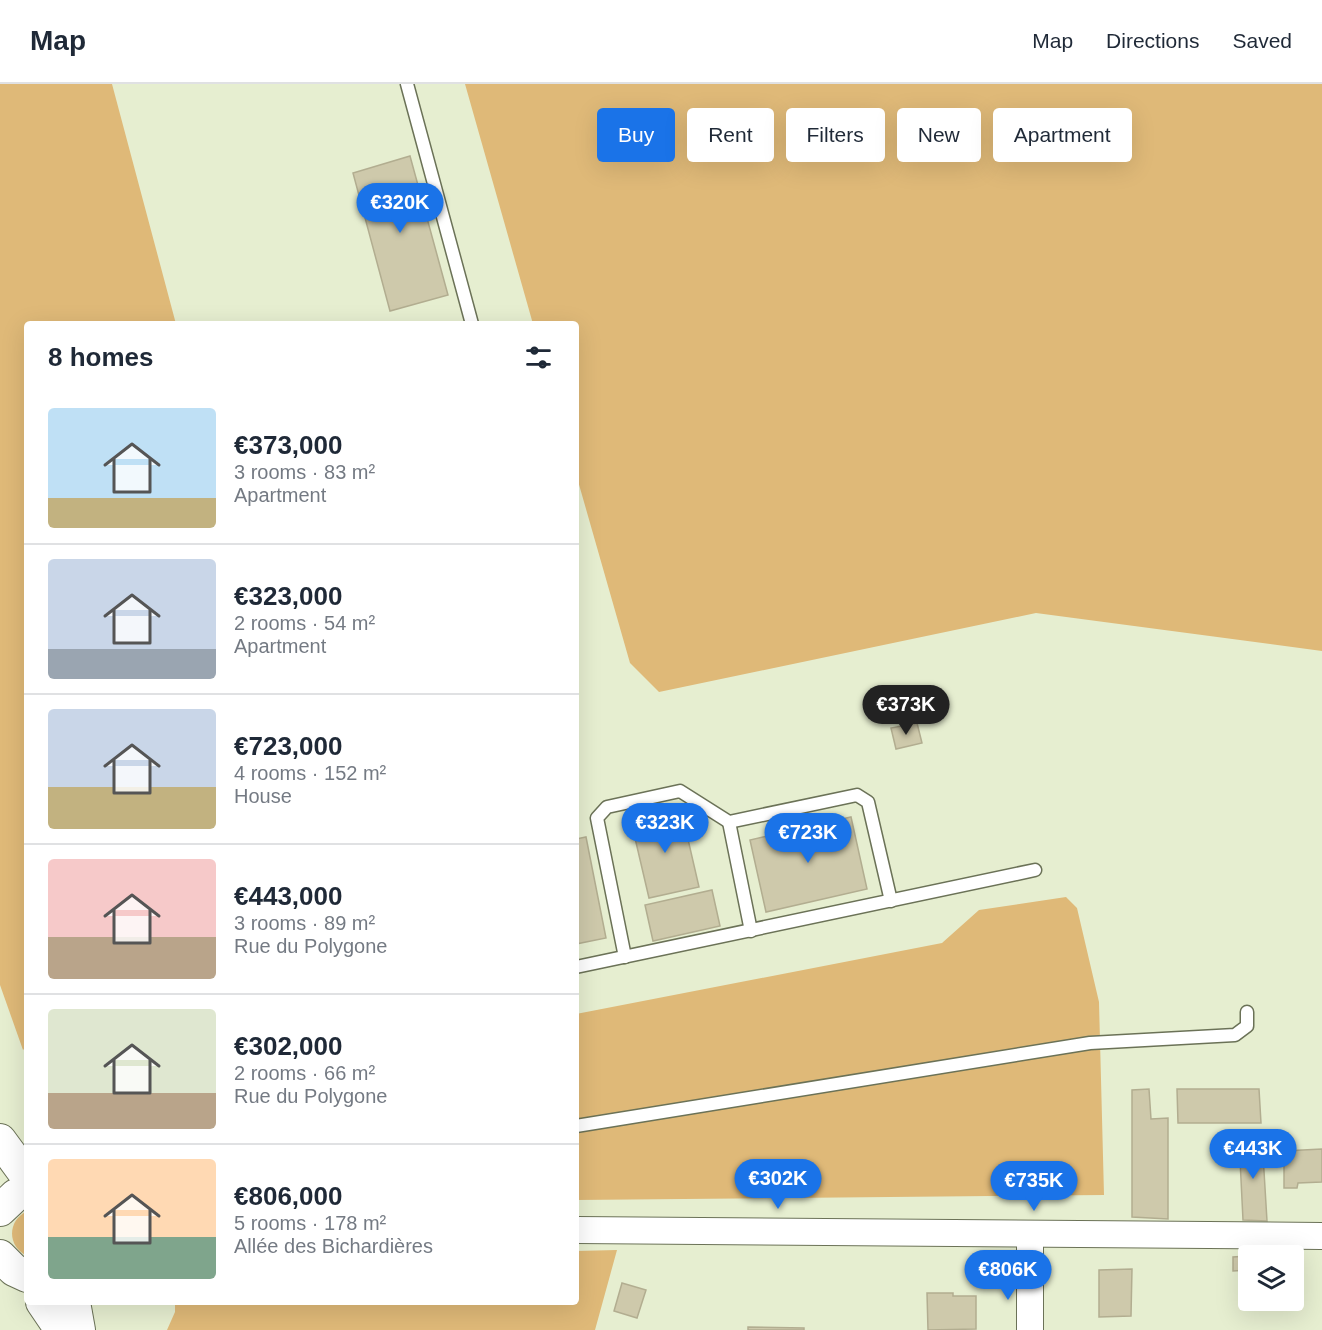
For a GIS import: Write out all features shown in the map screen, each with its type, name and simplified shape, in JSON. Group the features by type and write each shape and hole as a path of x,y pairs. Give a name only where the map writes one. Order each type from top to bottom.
{"street":[{"path":"0,1140 24,1172"},
{"path":"0,1210 16,1195 24,1192"},
{"path":"579,1230 1322,1236"},
{"path":"1030,1234 1030,1330"},
{"path":"44,1305 61,1330"},
{"path":"75,1305 79,1330"}],"lane":[{"path":"407,84 471,321"},
{"path":"626,957 597,818 607,807 680,791 729,822 857,795 868,801 891,901"},
{"path":"729,822 751,931"},
{"path":"579,966 1035,870"},
{"path":"579,1126 1090,1043 1236,1035 1247,1026 1246,1012"}],"shaded area":[{"path":"0,84 112,84 175,321 24,321 23,1050 0,985"},
{"path":"465,84 1322,84 1322,651 1036,613 659,692 630,663 579,484 579,321 532,321"},
{"path":"1066,897 1077,908 1099,1002 1104,1195 579,1200 579,1013 942,943 979,910"},
{"path":"24,1213 24,1254 16,1246 12,1234 20,1215"},
{"path":"617,1250 595,1330 167,1330 175,1312 175,1305 579,1305 579,1251"}],"building":[{"path":"410,156 448,295 390,311 353,173"},
{"path":"917,723 922,743 896,749 891,728"},
{"path":"681,809 699,887 649,898 631,821"},
{"path":"851,817 867,889 766,912 750,840"},
{"path":"586,837 606,938 579,943 579,838"},
{"path":"712,890 720,926 653,941 645,905"},
{"path":"1149,1089 1151,1119 1168,1118 1168,1219 1132,1217 1132,1090"},
{"path":"1177,1089 1259,1089 1261,1123 1178,1123"},
{"path":"1262,1138 1267,1221 1243,1220 1239,1139"},
{"path":"1322,1149 1322,1182 1298,1183 1297,1188 1284,1188 1284,1151"},
{"path":"1233,1257 1238,1257 1238,1271 1233,1271"},
{"path":"1132,1269 1131,1316 1099,1317 1099,1270"},
{"path":"622,1283 646,1290 637,1318 614,1311"},
{"path":"927,1293 976,1296 976,1329 928,1330"},
{"path":"748,1327 804,1328 804,1330 748,1330"}]}
